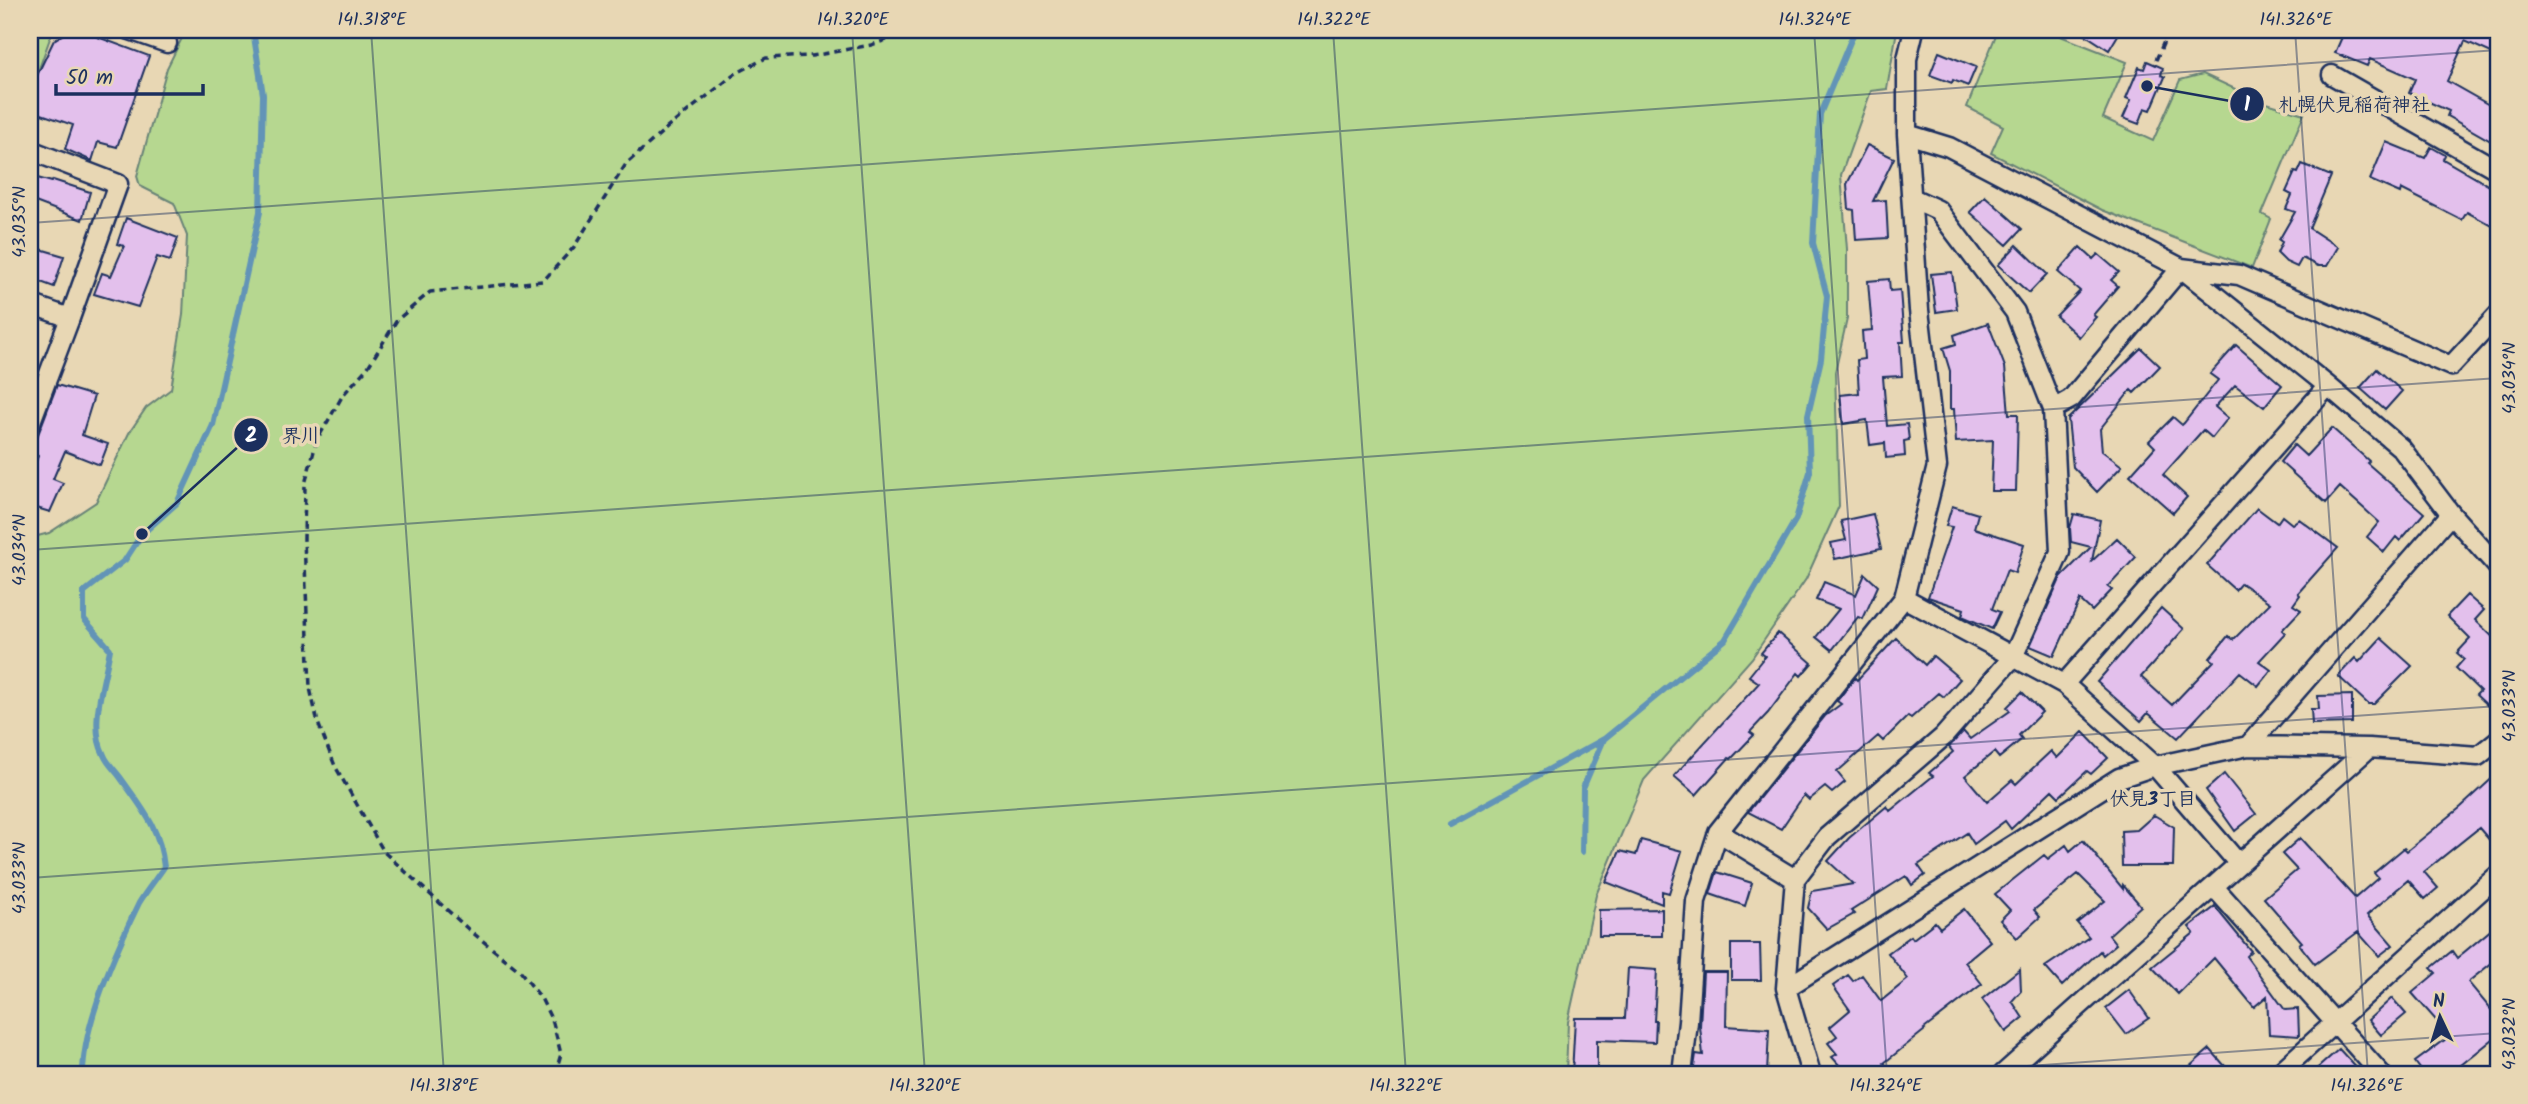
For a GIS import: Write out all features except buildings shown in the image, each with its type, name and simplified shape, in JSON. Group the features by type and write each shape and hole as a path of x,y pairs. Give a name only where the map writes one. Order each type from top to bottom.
{"street":[{"path":"130,30 167,43"},
{"path":"1682,1074 1696,901 1718,832 1904,598 1937,466 1919,310 1907,134 1908,58 1914,30"},
{"path":"2332,75 2498,170"},
{"path":"1907,134 1949,147 2180,268 2401,448 2451,514 2498,566"},
{"path":"30,150 118,184 30,424"},
{"path":"1811,1074 1786,988 1795,879 1827,837 1943,737 2013,657 2060,552 2053,409 2015,312 1938,210 1912,198"},
{"path":"2180,268 2239,275 2451,366 2498,315"},
{"path":"2053,409 2071,399 2180,268"},
{"path":"30,304 70,318"},
{"path":"2064,684 2328,386"},
{"path":"2248,746 2451,514"},
{"path":"1904,598 2064,684 2155,766 2239,864"},
{"path":"1786,988 2119,778 2155,766 2248,746 2369,748 2477,756 2498,740"},
{"path":"2003,1074 2369,748"},
{"path":"1718,832 1795,879"},
{"path":"2278,1074 2498,876"},
{"path":"2214,887 2381,1074"}],"path":[{"path":"555,1074 561,1054 553,1023 541,998 520,971 468,929 384,852 335,766 322,733 310,688 304,539 305,484 317,440 343,395 368,367 397,320 430,292 543,281 574,247 626,164 735,74 766,58 813,56 871,46 917,30"},
{"path":"2156,60 2169,30"}],"green space":[{"path":"30,30 53,30 36,77 30,75"},
{"path":"186,30 1897,30 1887,89 1871,91 1841,175 1847,249 1847,319 1835,372 1839,506 1806,579 1752,658 1644,780 1596,895 1568,1022 1566,1074 30,1074 30,538 49,533 96,502 129,433 146,408 171,389 183,315 187,236 174,203 140,186 137,176 167,68"},
{"path":"1998,30 2050,30 2127,62 2103,118 2153,141 2180,80 2203,74 2263,102 2304,114 2262,214 2271,219 2252,268 2102,210 1991,153 2003,126 1967,107"}],"waterway":[{"path":"83,1074 84,1054 102,987 139,903 164,867 159,841 149,819 107,761 99,743 98,717 110,649 84,619 84,592 125,560 142,534 177,503 213,425 260,212 263,95 253,30"},
{"path":"1582,852 1583,788 1604,739 1725,640 1796,519 1810,472 1808,415 1821,359 1827,296 1813,243 1820,114 1855,30"},
{"path":"1450,824 1604,739"}],"place":[{"name":"札幌伏見稲荷神社","path":"2147,86"},
{"name":"界川","path":"142,534"}],"district":[{"name":"伏見3丁目","path":"2153,800"}]}
